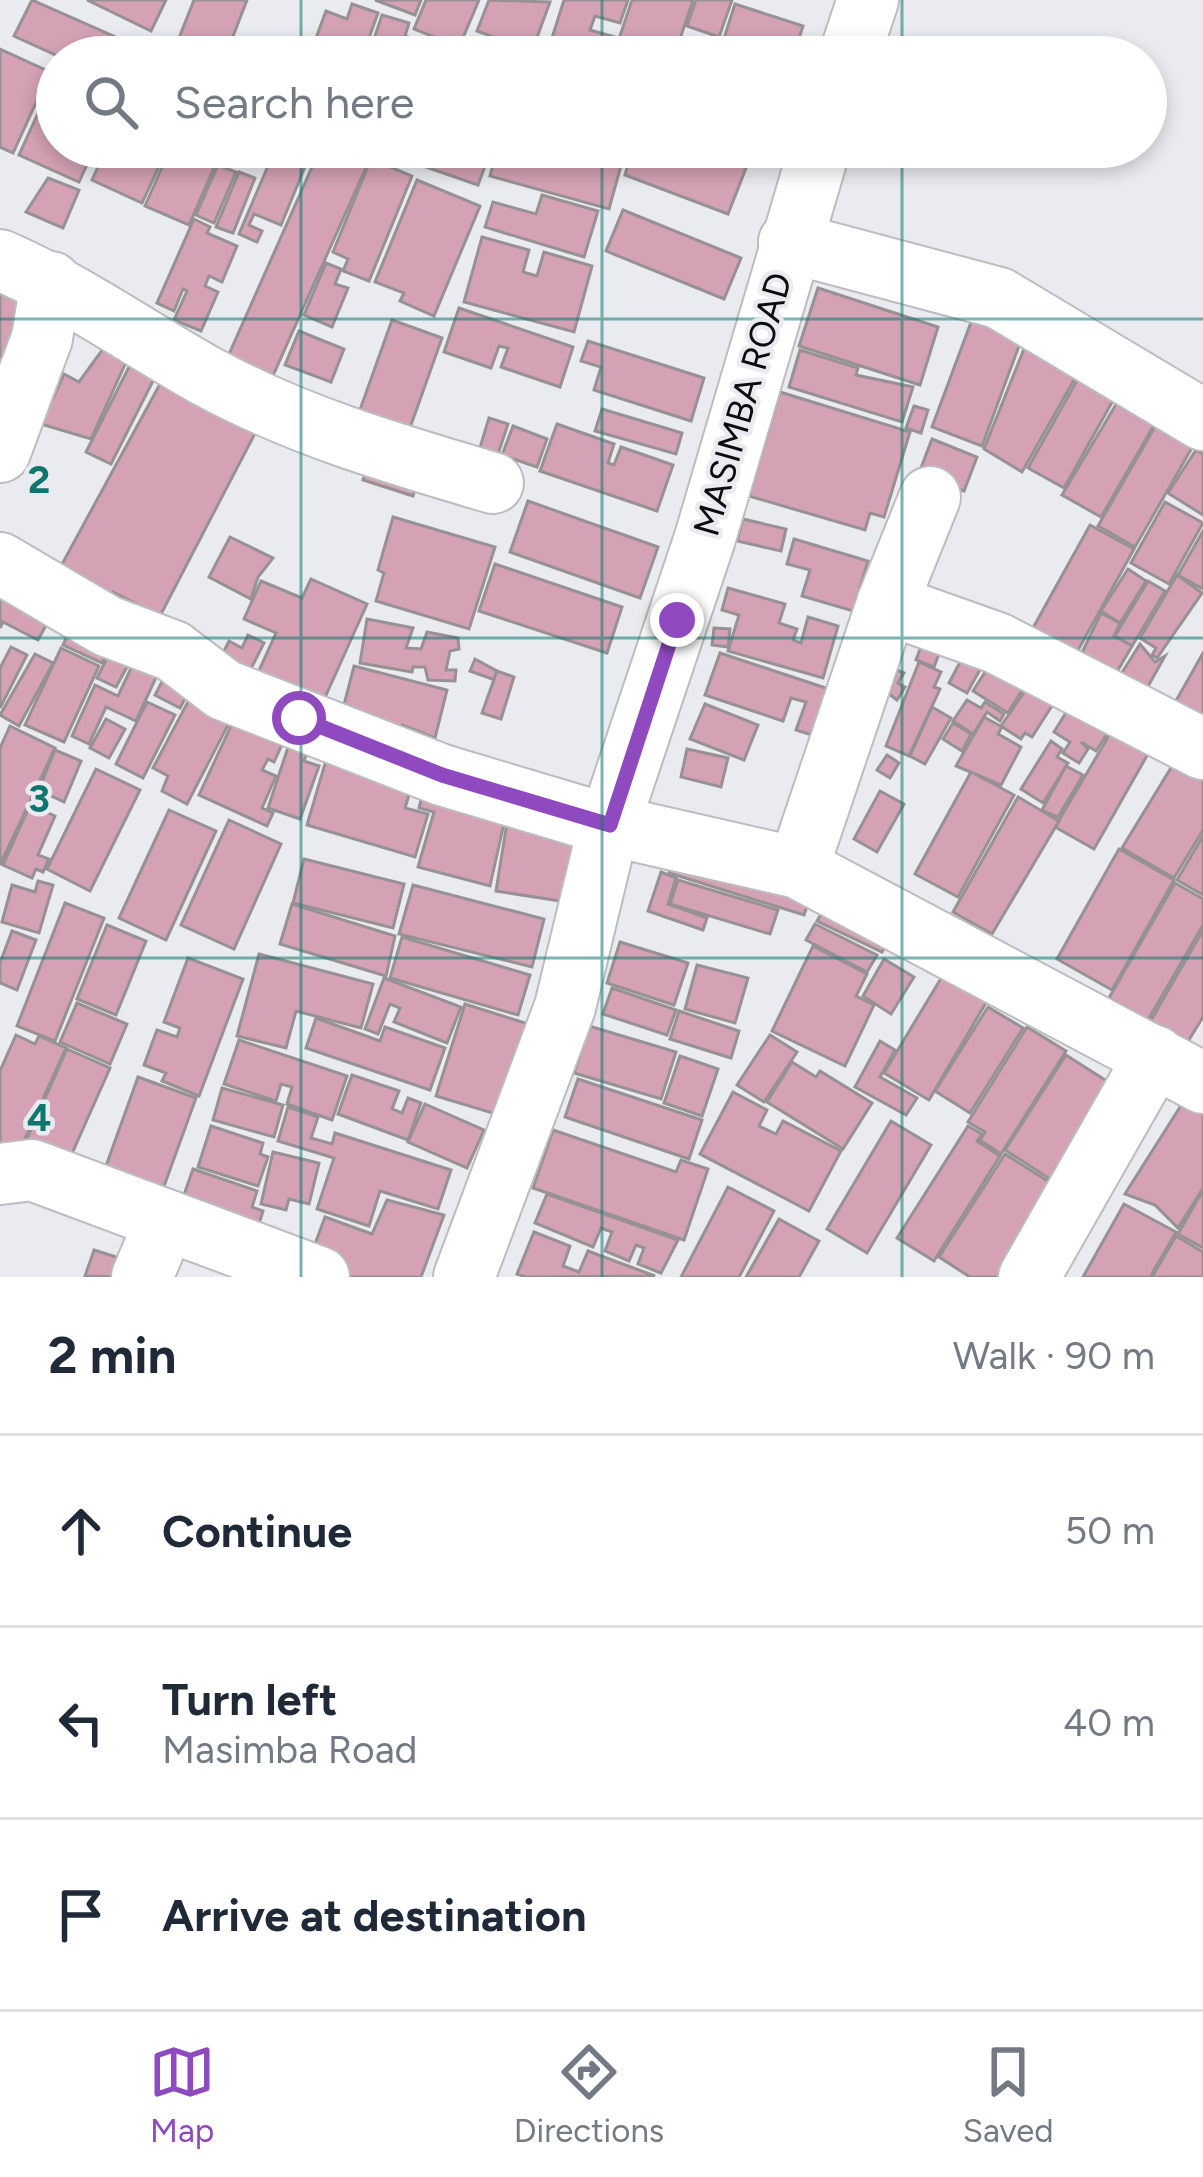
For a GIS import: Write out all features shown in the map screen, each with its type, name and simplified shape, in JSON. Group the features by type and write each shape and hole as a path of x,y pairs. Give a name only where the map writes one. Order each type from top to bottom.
{"street":[{"path":"856,36 868,0"},
{"name":"MASIMBA ROAD","path":"464,1277 565,1007 610,825 704,538 813,168"},
{"path":"789,242 999,298 1203,420"},
{"path":"0,452 43,338 26,271"},
{"path":"26,271 211,378 348,440 493,483"},
{"path":"798,868 887,604 930,497"},
{"path":"0,563 107,626 173,651 224,690 442,775 610,825 798,868 1179,1069 1029,1277"},
{"path":"887,604 997,643 1203,749"},
{"path":"0,1174 32,1170 319,1277"},
{"path":"142,1277 166,1220"}],"building":[{"path":"32,0 113,36 36,36 36,46 14,36"},
{"path":"87,0 166,0 151,31"},
{"path":"194,0 247,0 233,36 180,36"},
{"path":"375,0 421,0 415,15"},
{"path":"426,0 479,0 464,36 432,36 414,29"},
{"path":"489,0 550,2 538,36 491,36 477,31"},
{"path":"564,0 628,0 620,23 595,16 590,30 611,36 553,36"},
{"path":"632,0 693,0 681,36 620,36"},
{"path":"696,0 732,0 719,36 687,26"},
{"path":"352,4 378,13 370,36 317,36 326,11 347,19"},
{"path":"735,4 803,26 800,36 725,36"},
{"path":"382,15 409,23 405,36 375,36"},
{"path":"0,49 36,66 36,103 13,153 0,147"},
{"path":"36,118 36,163 19,155"},
{"path":"48,168 85,168 79,182"},
{"path":"97,168 158,168 142,203 92,180"},
{"path":"162,168 214,168 189,225 145,206"},
{"path":"217,168 236,172 214,223 196,215"},
{"path":"267,168 304,168 281,225 254,214 249,225 262,231 257,242 239,234"},
{"path":"312,168 366,168 271,380 226,361"},
{"path":"367,168 393,168 412,176 369,281 343,271 348,259 333,252"},
{"path":"429,168 484,168 478,185"},
{"path":"492,168 620,168 609,209 490,176"},
{"path":"627,168 746,168 728,214 625,175"},
{"path":"239,172 255,178 233,233 216,227"},
{"path":"48,178 79,190 63,228 26,212"},
{"path":"417,180 480,206 434,316 400,301 404,293 375,282"},
{"path":"542,195 598,211 584,257 485,227 493,202 536,214"},
{"path":"623,210 741,258 724,299 606,251"},
{"path":"194,219 210,227 207,233 237,246 222,282 209,276 205,286 218,292 201,331 174,320 187,291 183,289 174,311 157,303"},
{"path":"482,237 529,250 523,272 537,276 544,252 592,266 574,332 464,302"},
{"path":"326,263 341,269 335,284 348,288 332,327 304,315"},
{"path":"0,287 42,305 17,364 0,357"},
{"path":"818,288 938,327 920,385 799,346"},
{"path":"459,308 573,347 560,387 501,367 508,348 499,346 491,368 444,352"},
{"path":"973,317 1023,335 982,446 932,427"},
{"path":"392,320 442,338 406,439 356,421"},
{"path":"299,331 344,349 331,382 285,365"},
{"path":"1028,339 1079,371 1022,472 984,449"},
{"path":"588,341 704,378 691,421 594,390 601,367 581,361"},
{"path":"103,349 127,360 91,439 41,424 64,374 79,382"},
{"path":"800,350 858,368 856,375 913,387 902,422 789,387"},
{"path":"132,361 157,373 111,464 86,452"},
{"path":"1084,368 1120,388 1064,488 1028,468"},
{"path":"160,384 264,416 160,616 113,592 101,614 49,588"},
{"path":"1124,391 1161,413 1101,517 1062,495"},
{"path":"780,392 910,432 884,517 870,513 865,530 749,496"},
{"path":"914,406 928,410 921,433 906,428"},
{"path":"602,409 682,433 676,454 595,431"},
{"path":"1164,411 1201,432 1135,547 1098,526"},
{"path":"489,418 508,424 496,460 478,454"},
{"path":"557,424 614,444 608,463 614,465 621,447 673,465 657,511 540,471"},
{"path":"513,426 547,439 537,467 502,455"},
{"path":"932,439 977,457 964,491 919,473"},
{"path":"1196,450 1203,454 1203,515 1168,493"},
{"path":"370,456 420,471 413,496 363,480"},
{"path":"528,501 658,547 640,598 510,552"},
{"path":"1165,502 1203,523 1169,584 1131,563"},
{"path":"393,517 495,547 469,629 376,601 384,573 378,570"},
{"path":"743,519 786,529 781,551 737,541"},
{"path":"1090,525 1134,549 1072,661 1028,637"},
{"path":"1203,531 1203,589 1178,575"},
{"path":"230,537 273,558 258,577 251,599 209,577"},
{"path":"794,539 868,561 853,611 802,596 810,570 787,564"},
{"path":"495,564 622,607 607,653 479,611"},
{"path":"1128,569 1146,581 1120,623 1101,611"},
{"path":"1177,575 1202,593 1157,658 1152,655 1156,648 1140,638"},
{"path":"311,579 367,604 322,704 257,675 276,633 244,619 261,581 302,598"},
{"path":"0,581 57,605 38,640 3,622 0,628"},
{"path":"1148,581 1165,591 1132,646 1115,636"},
{"path":"728,588 785,604 779,623 797,629 793,640 801,643 808,617 838,626 823,678 728,651 739,615 722,610"},
{"path":"1101,613 1120,623 1114,636 1132,646 1111,682 1077,663"},
{"path":"77,615 116,632 102,663 63,645"},
{"path":"367,619 413,628 406,648 421,649 427,632 458,638 459,649 450,651 446,670 456,670 455,681 428,680 425,667 413,667 412,672 360,663"},
{"path":"714,628 730,629 728,647 712,645"},
{"path":"248,635 264,643 239,692 211,677 229,641 242,648"},
{"path":"118,636 138,647 116,687 97,678"},
{"path":"925,636 943,643 934,667 916,660"},
{"path":"1140,644 1155,662 1165,656 1137,706 1111,690"},
{"path":"11,647 27,655 0,708 0,668"},
{"path":"968,647 987,657 967,693 949,683"},
{"path":"1001,647 1036,668 1008,713 973,691"},
{"path":"61,648 99,666 64,742 25,725"},
{"path":"140,649 164,660 136,721 106,707 89,744 72,736 95,685 118,696"},
{"path":"720,653 847,695 831,741 796,730 806,702 791,698 783,721 705,695"},
{"path":"1203,653 1203,724 1172,708"},
{"path":"35,654 53,663 19,726 0,715"},
{"path":"175,657 200,671 180,708 155,695"},
{"path":"475,659 497,671 495,680 470,671"},
{"path":"919,662 941,672 934,687 940,689 909,756 886,746"},
{"path":"354,666 447,690 435,738 402,725 396,747 343,709"},
{"path":"897,670 904,673 898,683 905,687 897,700 889,694"},
{"path":"497,671 514,677 501,719 482,713"},
{"path":"200,679 241,700 187,804 162,791 168,776 153,768"},
{"path":"1029,685 1057,698 1032,737 1025,733 1021,739 1001,726"},
{"path":"244,698 293,721 274,762 268,759 262,770 276,776 262,808 273,813 267,826 199,795"},
{"path":"967,700 981,708 985,702 1004,714 1000,721 987,712 973,734 953,721"},
{"path":"147,702 175,715 143,778 116,764"},
{"path":"705,704 758,725 744,760 690,739"},
{"path":"1070,706 1109,731 1096,751 1081,742 1088,749 1079,763 1063,753 1070,742 1054,732"},
{"path":"932,707 951,718 925,764 910,756"},
{"path":"984,717 1002,727 998,734 1021,747 1001,785 956,766"},
{"path":"1120,717 1157,738 1094,849 1055,827"},
{"path":"106,719 125,729 109,758 90,748"},
{"path":"296,723 315,730 304,761 319,766 300,819 268,808"},
{"path":"953,723 971,734 962,751 943,739"},
{"path":"10,726 55,748 0,865 0,748"},
{"path":"1051,741 1062,749 1057,757 1068,763 1043,803 1021,789"},
{"path":"330,747 416,772 405,808 428,814 415,857 307,825"},
{"path":"687,749 728,758 721,787 681,777"},
{"path":"55,750 81,761 64,802 47,794 40,809 32,806"},
{"path":"887,755 899,763 890,778 877,770"},
{"path":"1177,758 1203,773 1203,830 1174,878 1122,848"},
{"path":"1066,766 1083,775 1058,817 1042,810"},
{"path":"96,769 140,790 90,891 47,869"},
{"path":"971,772 1014,795 958,897 915,874"},
{"path":"423,791 506,814 490,886 418,867 434,812 419,808"},
{"path":"880,791 904,804 877,852 854,839"},
{"path":"1018,797 1059,821 992,934 953,912"},
{"path":"30,805 55,816 38,855 49,859 43,872 36,869 32,878 3,865"},
{"path":"169,810 216,831 166,940 119,918"},
{"path":"509,810 586,822 573,903 496,891"},
{"path":"229,820 281,844 234,949 181,925"},
{"path":"1203,836 1203,895 1177,880"},
{"path":"1119,849 1174,880 1112,990 1057,959"},
{"path":"674,856 810,898 804,915 669,873"},
{"path":"304,859 404,884 393,928 293,903"},
{"path":"661,872 676,878 668,904 707,918 703,930 648,911"},
{"path":"678,880 778,910 770,934 670,904"},
{"path":"38,881 53,885 39,933 2,922 12,885 35,892"},
{"path":"1175,883 1203,899 1203,925 1148,1020 1109,998"},
{"path":"413,885 544,919 532,967 399,934"},
{"path":"65,903 104,918 55,1041 17,1026"},
{"path":"292,904 395,936 386,976 280,944"},
{"path":"823,911 887,943 882,952 817,921"},
{"path":"815,924 877,955 867,972 806,940"},
{"path":"107,925 146,941 116,1015 77,999"},
{"path":"1203,930 1203,1017 1187,1043 1150,1022"},
{"path":"12,931 36,940 17,990 0,983 0,963"},
{"path":"402,937 530,975 518,1015 390,978"},
{"path":"620,942 688,963 674,1005 607,983"},
{"path":"813,946 867,974 856,996 874,1005 845,1066 772,1031"},
{"path":"259,954 373,984 361,1028 296,1011 286,1048 237,1036"},
{"path":"188,958 243,979 199,1096 162,1081 166,1073 144,1065 157,1030 177,1037 180,1028 164,1022"},
{"path":"884,959 914,977 891,1014 863,996"},
{"path":"697,965 748,978 735,1023 685,1009"},
{"path":"943,975 987,1001 929,1100 884,1073"},
{"path":"384,978 461,1007 447,1043 394,1022 400,1008 390,1004 378,1034 365,1029"},
{"path":"612,988 676,1010 667,1035 603,1014"},
{"path":"77,1003 127,1024 110,1064 60,1042"},
{"path":"465,1004 528,1024 499,1115 436,1096"},
{"path":"988,1007 1023,1028 970,1113 935,1091"},
{"path":"679,1011 739,1031 731,1058 670,1039"},
{"path":"316,1018 380,1041 385,1027 445,1048 430,1090 306,1048"},
{"path":"589,1026 676,1052 661,1099 574,1073"},
{"path":"1027,1027 1066,1051 1001,1154 980,1140 985,1132 968,1122"},
{"path":"16,1035 35,1044 39,1036 66,1048 17,1156 0,1149 0,1071"},
{"path":"770,1035 797,1052 764,1102 737,1085"},
{"path":"239,1040 347,1076 332,1120 287,1104 292,1087 281,1084 276,1101 224,1084"},
{"path":"880,1041 895,1050 880,1077 917,1098 906,1115 855,1087"},
{"path":"67,1049 110,1068 62,1176 19,1157"},
{"path":"1066,1055 1127,1094 1064,1188 1005,1150"},
{"path":"680,1056 718,1069 702,1116 664,1103"},
{"path":"792,1062 816,1077 820,1071 872,1103 843,1149 767,1102"},
{"path":"352,1075 399,1091 392,1109 402,1113 408,1098 421,1103 408,1140 338,1114"},
{"path":"138,1077 196,1098 155,1211 97,1191"},
{"path":"578,1079 702,1120 689,1159 565,1117"},
{"path":"222,1088 283,1105 274,1137 213,1120"},
{"path":"733,1092 767,1110 759,1126 776,1134 783,1121 841,1151 809,1211 700,1154"},
{"path":"1187,1096 1203,1105 1203,1188 1178,1228 1155,1205 1125,1194"},
{"path":"425,1104 484,1130 467,1168 408,1142"},
{"path":"288,1107 318,1117 311,1138 332,1144 335,1133 451,1170 438,1209 380,1191 369,1226 317,1209 334,1158 278,1141"},
{"path":"891,1121 931,1145 867,1253 827,1229"},
{"path":"211,1126 263,1143 260,1154 268,1157 258,1186 198,1167"},
{"path":"968,1126 982,1134 977,1141 1000,1156 934,1261 897,1238"},
{"path":"553,1130 676,1172 681,1160 708,1169 684,1240 533,1188"},
{"path":"273,1152 319,1163 309,1204 289,1199 286,1210 261,1204"},
{"path":"1005,1154 1062,1190 1007,1277 970,1277 939,1257"},
{"path":"193,1169 257,1191 252,1207 263,1211 252,1247 175,1221"},
{"path":"728,1187 774,1211 739,1277 681,1277"},
{"path":"1203,1190 1203,1248 1178,1234"},
{"path":"547,1194 678,1240 661,1273 638,1264 644,1248 636,1245 629,1261 605,1251 612,1232 601,1228 593,1247 535,1223"},
{"path":"387,1200 444,1215 421,1277 346,1277 308,1263 325,1217 372,1234"},
{"path":"1124,1204 1176,1232 1150,1277 1083,1277"},
{"path":"779,1219 819,1241 799,1277 746,1277"},
{"path":"534,1232 570,1246 563,1266 579,1272 588,1251 655,1276 517,1274"},
{"path":"1176,1236 1203,1252 1203,1277 1152,1277"},
{"path":"94,1250 129,1261 123,1277 85,1276"}],"route":[{"path":"299,718 442,775 610,825 677,620"}]}
